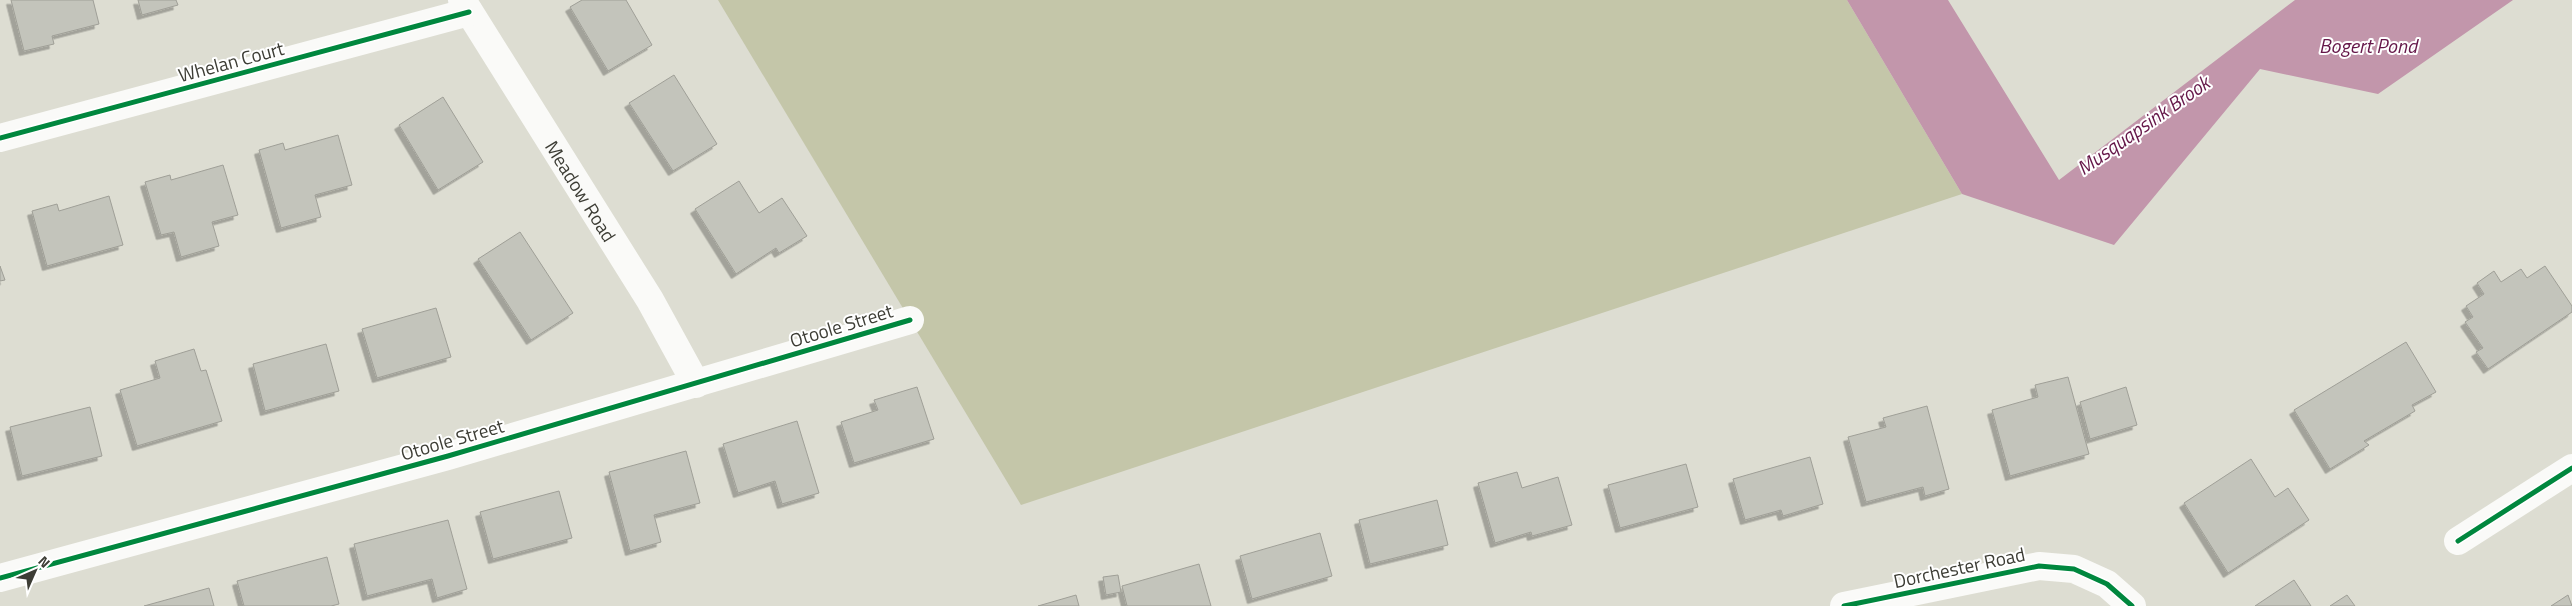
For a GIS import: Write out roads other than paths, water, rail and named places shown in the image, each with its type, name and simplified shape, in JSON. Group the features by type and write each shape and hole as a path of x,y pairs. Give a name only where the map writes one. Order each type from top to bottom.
{"street":[{"name":"Whelan Court","path":"0,138 466,6"},
{"name":"Meadow Road","path":"466,6 650,300 696,384"},
{"name":"Otoole Street","path":"0,578 448,456 910,320"},
{"path":"2458,541 2572,468"},
{"name":"Dorchester Road","path":"1844,606 2039,566 2074,569 2107,584 2132,606"}],"water":[{"name":"Bogert Pond","path":"1847,0 1948,0 2059,180 2295,0 2513,0 2378,94 2260,69 2114,245 1962,194"}],"water label":[{"name":"Musquapsink Brook","path":"2143,125"}]}
